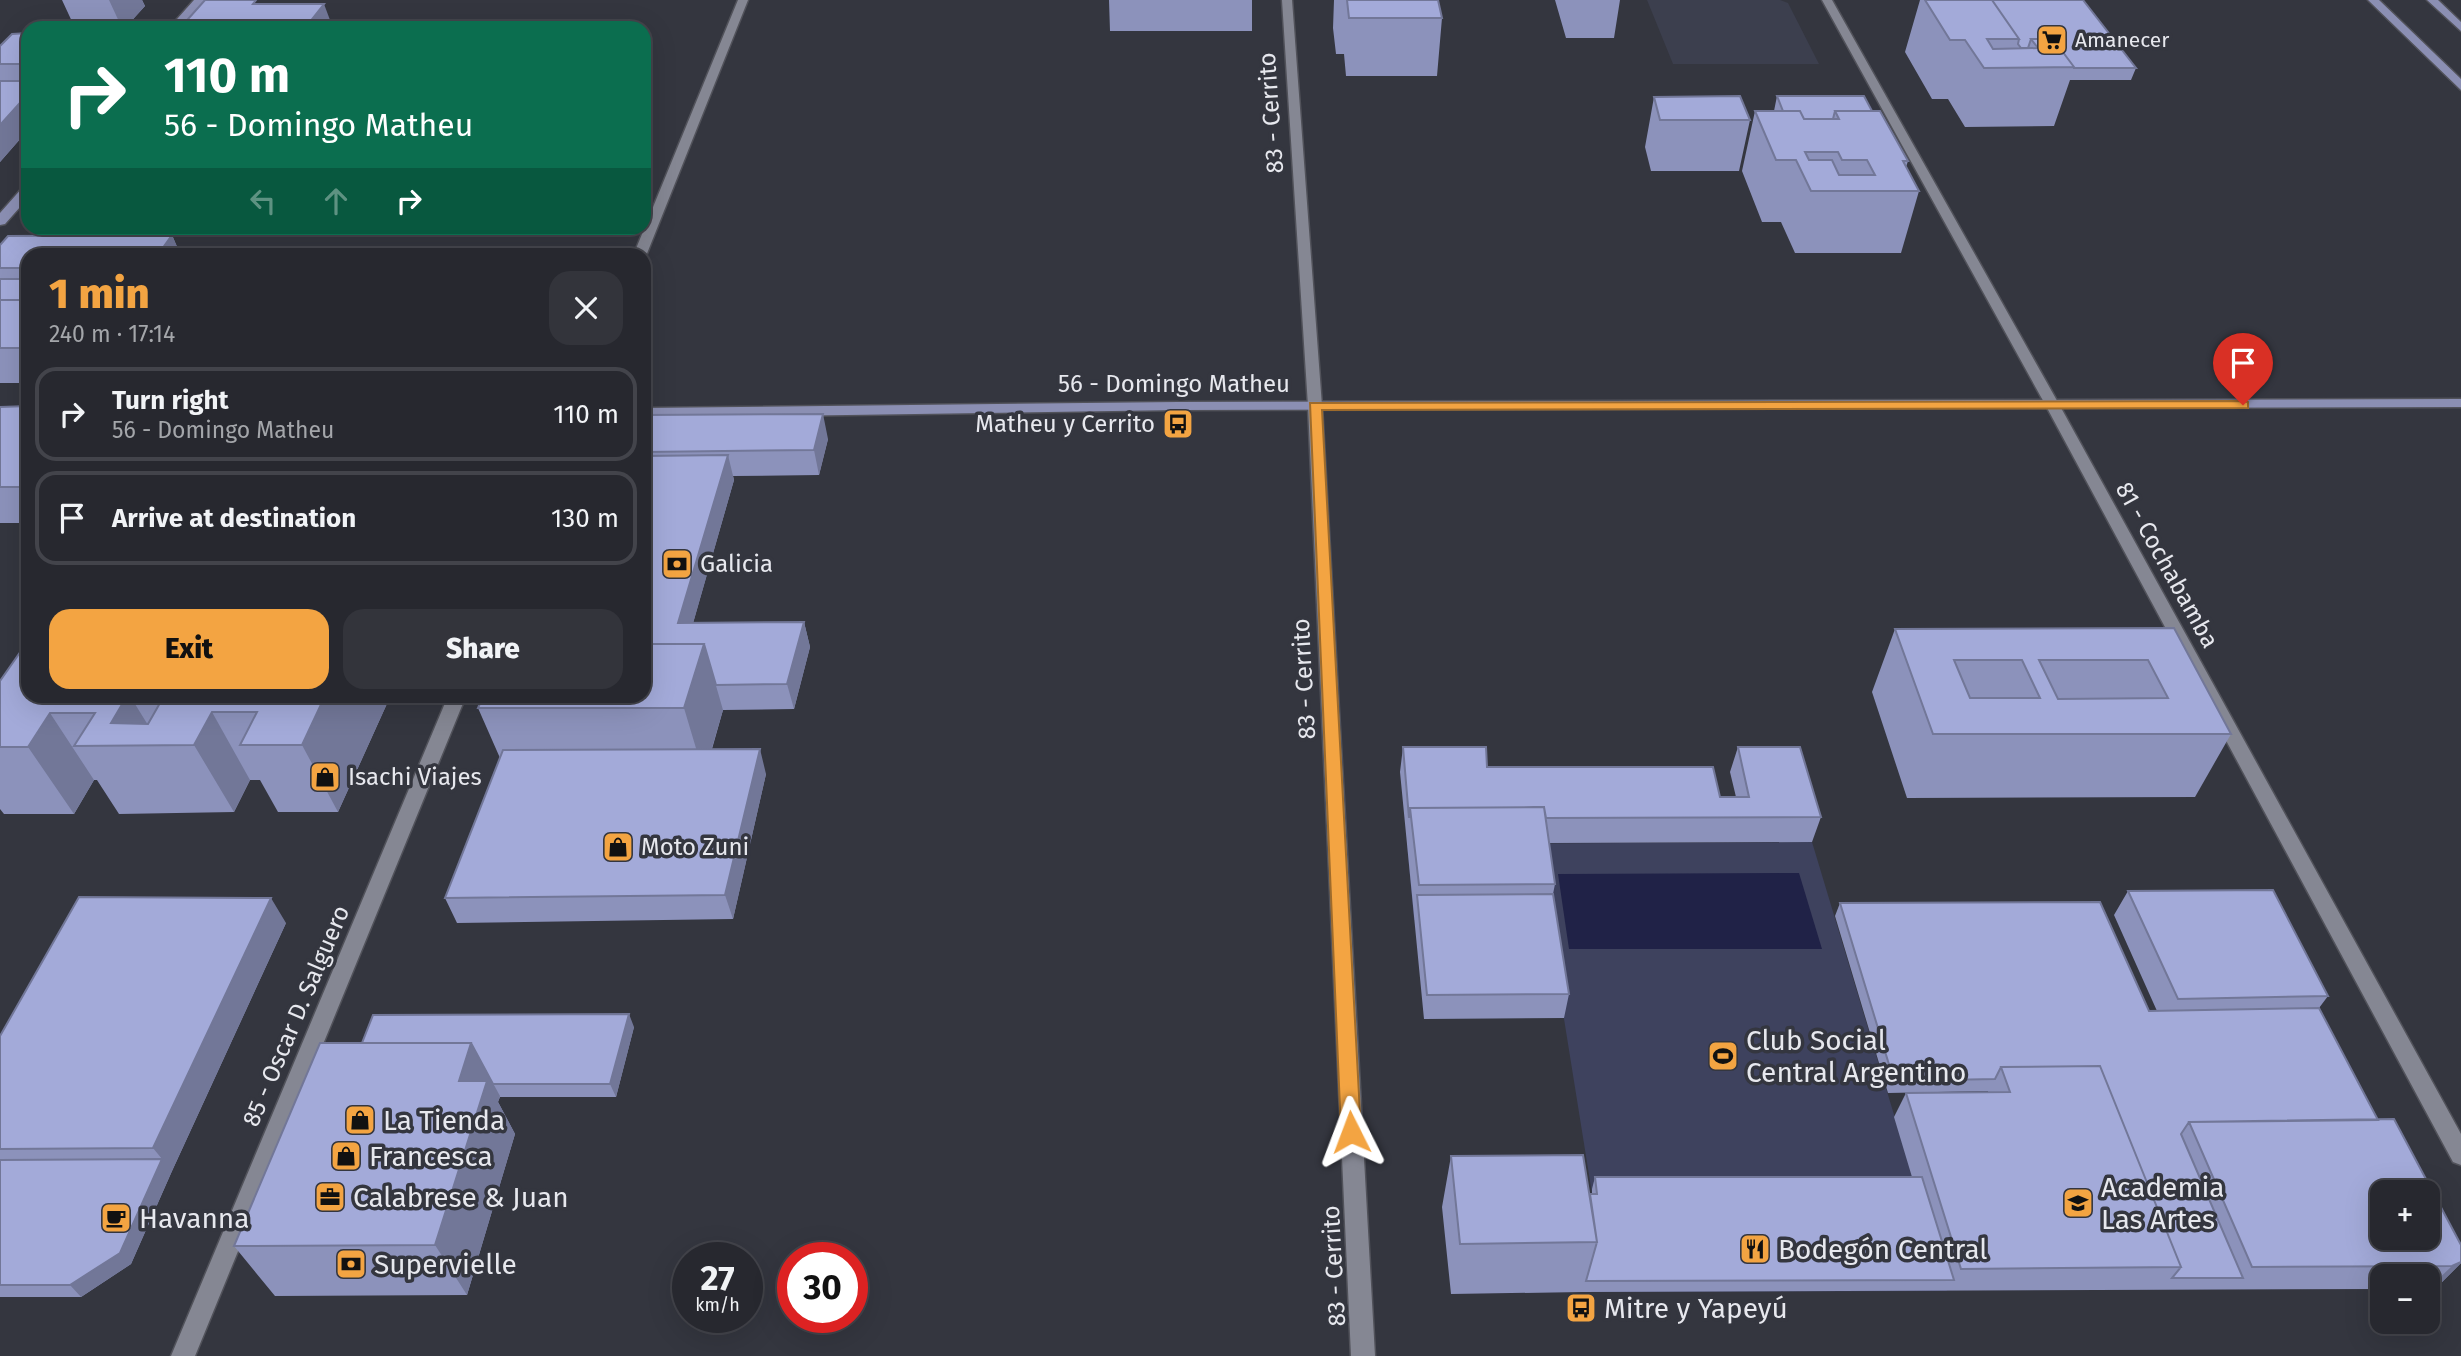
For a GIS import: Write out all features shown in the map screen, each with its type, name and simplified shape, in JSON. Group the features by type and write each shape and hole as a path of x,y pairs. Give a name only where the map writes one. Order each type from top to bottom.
{"street":[{"path":"181,21 200,0"},
{"path":"651,226 743,0"},
{"name":"83 - Cerrito","path":"1287,0 1315,406 1363,1356"},
{"name":"81 - Cochabamba","path":"1827,0 2053,406 2461,1155"},
{"path":"2374,0 2461,86"},
{"path":"2432,0 2461,28"},
{"path":"0,221 21,198"},
{"name":"56 - Domingo Matheu","path":"651,413 1315,406 2461,403"},
{"name":"85 - Oscar D. Salguero","path":"183,1356 454,703"}],"shaded area":[{"path":"1647,0 1780,0 1788,3 1819,64 1673,64"},
{"name":"Club Social Central Argentino","path":"1812,842 1947,1291 1582,1292 1594,1206 1548,919 1414,920 1407,844"},
{"path":"1799,873 1822,949 1569,949 1558,874"}],"building":[{"path":"205,0 256,0 253,4 324,4 311,21 186,21"},
{"path":"1347,0 1438,0 1442,18 1349,18"},
{"path":"1925,0 1992,0 2019,39 1987,39 1993,49 2038,48 2031,39 2053,39 2074,67 1984,68 1965,40 1950,40"},
{"path":"1992,0 2083,0 2136,68 2074,68 2053,39 2031,39 2028,48 2021,48 2019,39"},
{"path":"21,33 21,64 0,64 0,46 12,34"},
{"path":"0,81 21,81 21,102 0,125"},
{"path":"1740,96 1750,120 1660,120 1654,97"},
{"path":"1777,96 1864,96 1872,111 1835,111 1833,119 1804,119 1800,111 1783,111"},
{"path":"1755,111 1800,111 1804,119 1839,119 1835,111 1880,111 1908,161 1903,161 1919,191 1811,191 1796,160 1776,160","holes":["1805,152 1838,152 1842,160 1867,160 1875,175 1839,175 1832,160 1809,160"]},
{"path":"172,235 163,248 21,248 21,268 0,268 0,245 8,236"},
{"path":"0,279 21,279 21,300 0,300"},
{"path":"0,300 21,300 21,348 0,348"},
{"path":"21,406 21,487 0,487 0,407"},
{"path":"823,414 814,450 651,452 651,415"},
{"path":"728,455 678,623 804,622 787,684 716,685 704,644 651,644 651,456"},
{"path":"2174,628 2231,734 1933,734 1895,629","holes":["1954,660 2022,660 2040,698 1970,698","2039,660 2148,660 2168,698 2058,699"]},
{"path":"651,644 704,644 684,708 478,708 480,703 651,703"},
{"path":"21,651 21,703 123,703 111,723 148,724 160,703 322,703 302,745 240,745 257,712 212,712 194,745 74,746 95,713 50,713 28,747 0,747 0,681"},
{"path":"1403,747 1486,747 1487,767 1713,767 1720,797 1749,797 1738,747 1800,747 1821,817 1546,818 1544,807 1410,808 1409,818"},
{"name":"Moto Zuni","path":"760,749 725,895 445,898 503,750"},
{"path":"1544,807 1555,884 1419,885 1410,808"},
{"path":"2273,890 2328,996 2178,999 2128,891"},
{"path":"1553,894 1569,994 1427,995 1417,895"},
{"path":"79,897 271,898 153,1148 0,1149 0,1036"},
{"path":"2100,902 2149,1011 2319,1008 2378,1120 2189,1122 2181,1134 2243,1278 2172,1278 2181,1267 2100,1066 2001,1067 1995,1079 1894,1081 1840,903"},
{"path":"629,1014 610,1084 493,1084 471,1043 362,1043 373,1015"},
{"path":"320,1043 471,1043 459,1081 487,1081 435,1245 234,1246"},
{"path":"2100,1066 2181,1267 1961,1269 1906,1093 2010,1092 2001,1067"},
{"path":"2394,1119 2426,1180 2370,1180 2370,1250 2440,1250 2440,1206 2461,1245 2461,1262 2452,1266 2370,1264 2370,1266 2252,1267 2189,1122"},
{"path":"1583,1155 1597,1242 1460,1244 1451,1156"},
{"path":"162,1159 120,1253 70,1285 0,1285 0,1160"},
{"name":"Bodegón Central","path":"1595,1177 1922,1177 1954,1280 1586,1281 1597,1242 1590,1194 1597,1194"}],"place":[{"name":"Amanecer","path":"2052,40"},
{"name":"Matheu y Cerrito","path":"1178,424"},
{"name":"Galicia","path":"677,564"},
{"name":"Isachi Viajes","path":"325,777"},
{"name":"Moto Zuni","path":"618,847"},
{"name":"Club Social Central Argentino","path":"1723,1056"},
{"name":"La Tienda","path":"360,1120"},
{"name":"Francesca","path":"346,1156"},
{"name":"Calabrese & Juan","path":"330,1197"},
{"name":"Academia Las Artes","path":"2078,1203"},
{"name":"Havanna","path":"116,1218"},
{"name":"Bodegón Central","path":"1755,1249"},
{"name":"Supervielle","path":"351,1264"},
{"name":"Mitre y Yapeyú","path":"1581,1308"}],"route":[{"path":"1351,1132 1315,406 2243,405"}]}
